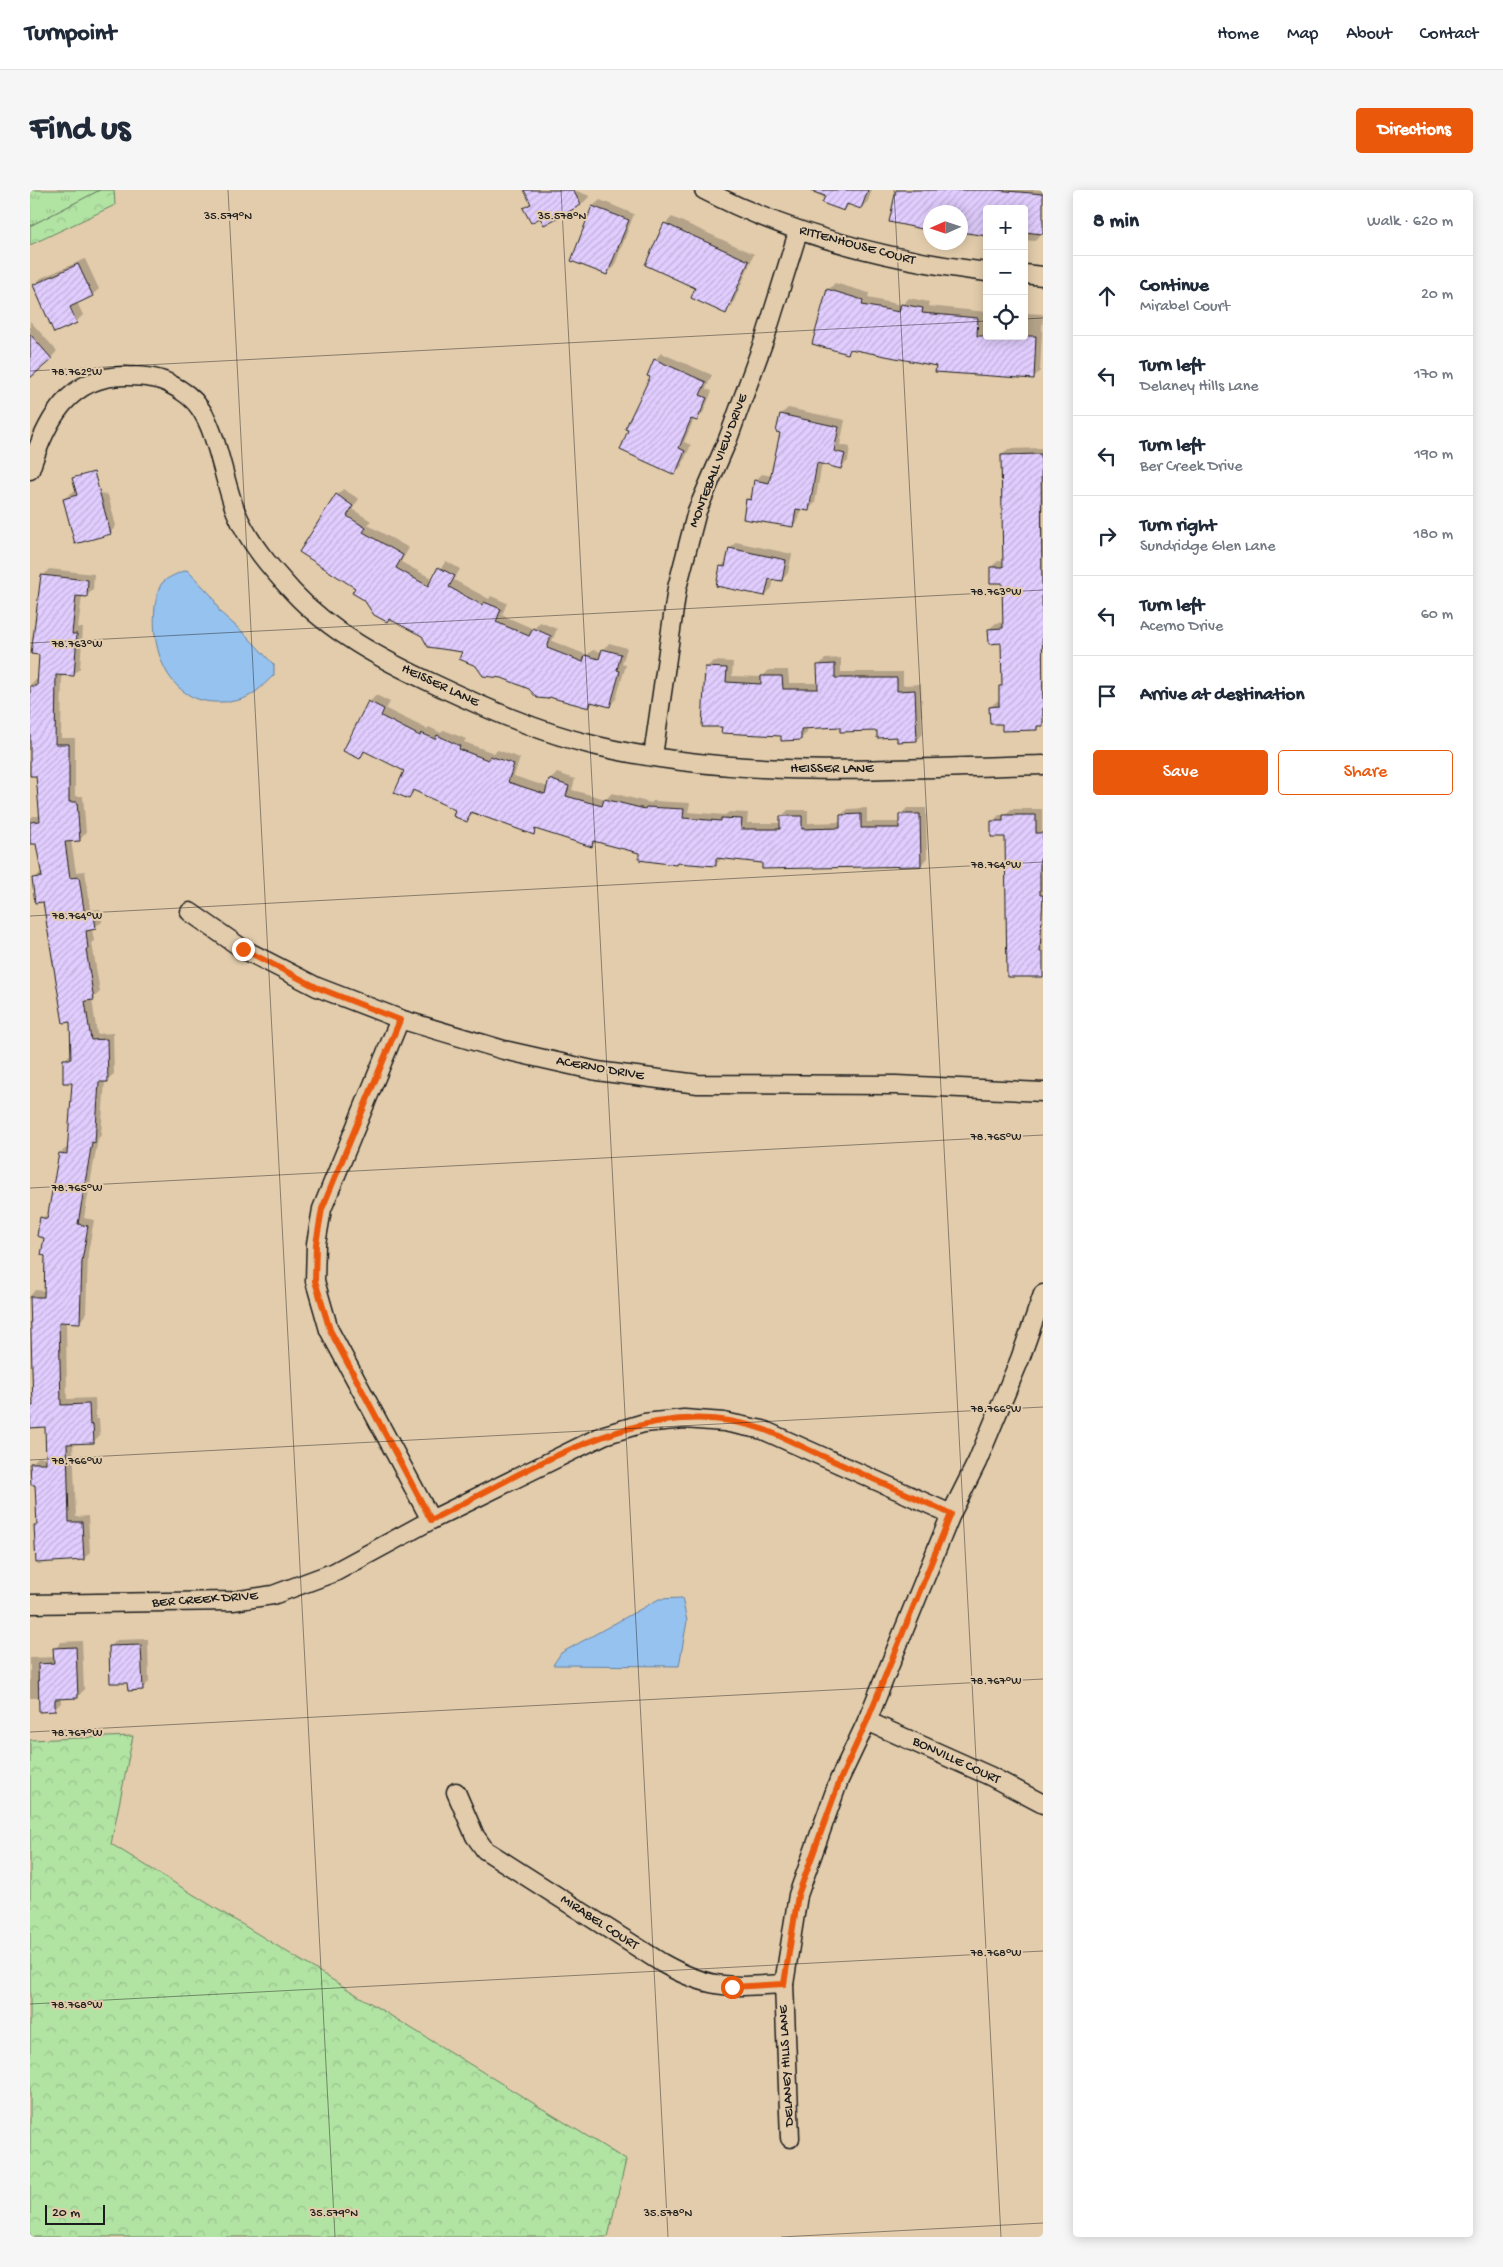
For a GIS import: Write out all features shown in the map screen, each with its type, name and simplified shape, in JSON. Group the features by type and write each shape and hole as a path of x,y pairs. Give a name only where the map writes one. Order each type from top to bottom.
{"street":[{"name":"RITTENHOUSE COURT","path":"704,190 798,232 890,257 983,271"},
{"name":"MONTEBALL VIEW DRIVE","path":"652,756 677,588 697,511 728,439 766,335 798,232"},
{"path":"1028,274 1043,276"},
{"name":"HEISSER LANE","path":"30,470 43,432 53,414 83,386 100,378 124,376 146,377 169,382 200,407 212,434 236,512 258,554 297,596 338,630 395,666 480,705 531,725 592,745 711,765 776,769 1043,765"},
{"name":"ACERNO DRIVE","path":"190,912 243,949 316,987 400,1020 504,1050 597,1071 698,1084 896,1086 1043,1092"},
{"path":"400,1020 322,1209 316,1244 315,1281 330,1330 431,1520"},
{"name":"DELANEY HILLS LANE","path":"790,2138 784,1984 798,1895 840,1780 867,1721 951,1514 981,1454 1020,1359 1043,1294"},
{"name":"BER CREEK DRIVE","path":"30,1604 224,1602 273,1595 335,1572 431,1520 604,1435 644,1423 684,1418 724,1422 764,1430 951,1514"},
{"name":"BONVILLE COURT","path":"867,1721 990,1776 1043,1804"},
{"name":"MIRABEL COURT","path":"456,1792 475,1836 485,1850 662,1964 685,1976 711,1985 732,1987 784,1984"}],"green space":[{"path":"30,190 100,190 30,226"},
{"path":"100,190 114,190 115,205 30,245 30,226"},
{"path":"133,1736 111,1844 626,2160 608,2237 30,2237 30,1740"}],"water":[{"path":"187,570 212,596 220,612 247,636 274,665 274,675 251,695 227,702 203,701 188,694 176,685 167,672 160,657 156,640 154,624 155,607 163,582"},
{"path":"682,1598 687,1621 679,1666 553,1665 561,1653 659,1599"}],"building":[{"path":"524,190 573,190 581,205 544,225 540,218 531,223 523,208 531,204"},
{"path":"814,190 868,190 861,209 847,204 844,211 822,203 825,196 814,192"},
{"path":"896,190 995,190 1043,194 1043,234 1028,232 1028,205 983,205 983,235 968,233 968,205 923,205 923,229 889,222"},
{"path":"592,206 629,220 607,275 571,261"},
{"path":"664,223 749,261 726,314 691,298 695,288 645,265"},
{"path":"78,264 93,296 70,307 77,323 54,333 33,285"},
{"path":"827,289 863,300 862,305 899,312 901,304 923,308 922,313 978,318 977,336 983,336 983,340 1028,340 1028,336 1036,336 1034,379 935,372 936,366 850,349 848,354 812,344"},
{"path":"30,334 52,359 30,378"},
{"path":"654,359 706,382 700,395 707,398 697,421 691,419 679,448 685,451 675,475 620,450 628,430 625,429 650,377 647,376"},
{"path":"780,414 839,427 834,451 845,454 841,469 817,463 809,511 796,509 793,527 743,519 746,499 751,500 754,480 769,483 780,433 776,432"},
{"path":"1041,454 1043,726 1037,726 1037,730 1002,731 1002,724 990,724 989,707 999,706 999,686 1002,686 1001,643 989,644 988,629 1003,628 1002,583 990,583 990,567 1003,567 1001,455"},
{"path":"94,472 111,534 75,544 63,499 77,495 72,478"},
{"path":"336,494 353,506 347,516 366,528 363,532 403,555 396,568 428,586 438,567 455,576 449,587 482,605 484,602 501,609 496,622 529,636 533,628 551,636 547,648 583,662 585,655 599,659 602,649 621,654 617,670 620,671 610,707 591,702 589,708 549,697 548,699 537,698 529,689 502,678 483,676 476,666 459,659 462,652 428,647 422,636 389,619 387,622 374,615 364,600 352,593 355,588 299,552"},
{"path":"729,548 786,560 782,581 769,579 765,596 716,586 720,566 725,567"},
{"path":"41,575 88,580 87,597 76,596 72,634 77,634 74,676 56,675 55,744 69,744 69,802 77,802 80,841 65,842 70,878 79,877 85,916 94,914 96,929 86,931 88,949 86,949 94,1000 85,1001 91,1040 107,1039 108,1082 99,1082 95,1143 92,1142 78,1224 88,1226 82,1261 80,1323 59,1322 61,1405 89,1404 90,1425 93,1424 94,1443 67,1444 69,1522 82,1522 84,1560 36,1563 34,1525 37,1525 35,1485 31,1485 30,1463 46,1463 45,1427 30,1428 30,1406 33,1406 30,1297 44,1297 45,1256 41,1255 44,1238 37,1236 40,1217 47,1219 59,1153 67,1154 72,1083 63,1083 63,1059 71,1059 70,1022 63,1023 43,902 35,903 32,878 42,877 36,844 30,844 30,822 40,821 36,776 30,776 30,686 37,686 39,655 31,654"},
{"path":"835,664 835,678 897,678 897,691 915,690 917,741 897,742 897,737 877,738 877,731 840,732 840,727 801,729 801,740 781,741 781,736 721,733 722,727 702,727 705,667 727,668 726,682 761,684 761,676 782,676 783,689 818,689 817,665"},
{"path":"368,701 384,709 381,716 420,736 421,733 435,739 437,735 460,746 459,749 488,760 490,756 514,764 508,782 545,794 549,779 569,786 566,796 602,806 604,799 645,809 646,807 684,809 683,818 721,821 721,818 742,819 741,829 780,829 780,816 802,816 802,829 840,828 840,815 861,814 861,828 899,828 899,814 920,814 921,866 762,869 762,863 716,858 716,866 677,863 676,865 639,860 639,853 593,841 592,847 535,829 534,835 471,812 467,822 453,816 455,810 413,790 409,799 394,793 404,771 364,751 360,759 343,751"},
{"path":"1003,815 1036,815 1036,833 1043,833 1043,858 1040,858 1040,895 1043,895 1040,952 1043,952 1043,977 1007,977 1005,837 991,837 991,821 1003,821"},
{"path":"141,1645 143,1690 128,1691 127,1683 110,1683 109,1646"},
{"path":"76,1647 78,1698 55,1699 55,1711 39,1712 38,1664 54,1663 53,1648"}],"route":[{"path":"243,949 316,987 400,1020 322,1209 316,1244 315,1281 330,1330 431,1520 604,1435 644,1423 684,1418 724,1422 764,1430 951,1514 867,1721 840,1780 798,1895 784,1984 732,1987"}]}
